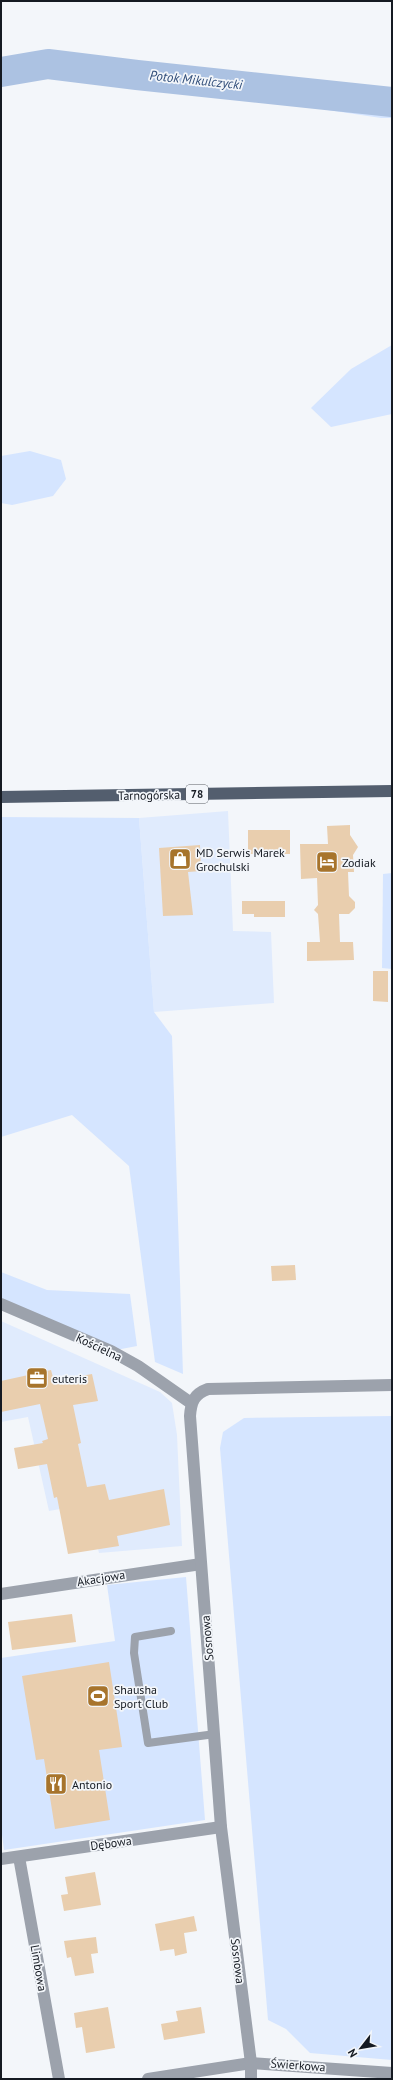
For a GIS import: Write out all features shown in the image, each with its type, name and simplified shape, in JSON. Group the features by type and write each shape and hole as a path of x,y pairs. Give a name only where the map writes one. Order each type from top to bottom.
{"main road":[{"name":"Tarnogórska","path":"1,797 392,791"}],"street":[{"name":"Kościelna","path":"1,1304 111,1351 138,1366 191,1403"},
{"path":"191,1403 198,1392 208,1389 392,1385"},
{"name":"Sosnowa","path":"191,1403 190,1416 221,1827 252,2063 251,2079"},
{"name":"Akacjowa","path":"1,1594 201,1564"},
{"name":"Dębowa","path":"1,1859 221,1827"},
{"name":"Limbowa","path":"19,1857 59,2079"},
{"path":"148,2079 252,2063"},
{"name":"Świerkowa","path":"252,2063 392,2073"}],"lane":[{"path":"171,1631 135,1637 134,1653 148,1743 214,1734"}],"shaded area":[{"path":"42,52 392,93 392,118 381,118 255,99 56,74 1,85 1,60"},
{"path":"392,345 392,414 331,427 311,408 351,369"},
{"path":"30,451 61,460 66,479 53,496 12,505 1,503 1,456"},
{"path":"228,811 233,931 271,932 274,1003 154,1012 139,818"},
{"path":"1,817 139,818 154,1012 172,1036 183,1374 155,1362 129,1166 72,1115 1,1137"},
{"path":"392,873 392,969 382,968 383,874"},
{"path":"1,1272 47,1290 130,1294 137,1346 111,1351 1,1304"},
{"path":"1,1321 160,1392 172,1403 177,1435 182,1546 99,1553 88,1504 49,1511 28,1417 1,1422"},
{"path":"392,1416 392,2060 310,2053 286,2029 268,2020 220,1448 223,1432 244,1418"},
{"name":"Shausha Sport Club","path":"186,1577 205,1820 4,1850 1,1827 1,1658 115,1641 107,1585"}],"building":[{"path":"350,825 350,835 358,847 353,855 354,872 348,872 349,896 355,902 355,908 349,914 339,914 340,942 353,942 354,960 307,961 307,942 320,942 318,914 314,910 318,905 317,878 301,879 300,844 328,844 327,826"},
{"path":"248,830 290,830 290,854 248,854"},
{"path":"200,845 201,871 188,872 193,915 163,916 159,848"},
{"path":"242,901 285,901 285,917 254,917 254,914 242,914"},
{"path":"373,971 388,971 388,1002 373,1001"},
{"path":"295,1265 296,1280 272,1281 271,1266"},
{"path":"51,1370 54,1381 92,1374 98,1401 73,1405 81,1443 78,1444 87,1487 105,1484 109,1500 164,1489 170,1525 117,1536 119,1546 68,1554 57,1497 54,1498 47,1464 18,1469 14,1448 43,1443 42,1441 48,1439 40,1404 1,1412 1,1381"},
{"path":"72,1614 76,1642 12,1650 8,1622"},
{"path":"109,1662 122,1747 99,1750 110,1820 55,1829 44,1759 36,1760 22,1676"},
{"path":"95,1872 101,1905 64,1911 61,1895 68,1894 65,1877"},
{"path":"194,1916 197,1931 184,1933 187,1953 175,1956 174,1949 160,1951 155,1924"},
{"path":"96,1937 98,1953 91,1954 94,1973 75,1976 71,1957 67,1958 64,1941"},
{"path":"108,2007 115,2048 86,2053 82,2027 76,2028 74,2013"},
{"path":"201,2007 205,2033 164,2040 161,2024 178,2021 176,2011"}],"waterway":[{"name":"Potok Mikulczycki","path":"1,72 48,64 392,102"}],"place":[{"name":"MD Serwis Marek Grochulski","path":"180,859"},
{"name":"Zodiak","path":"327,862"},
{"name":"euteris","path":"37,1378"},
{"name":"Shausha Sport Club","path":"98,1696"},
{"name":"Antonio","path":"56,1784"}]}
